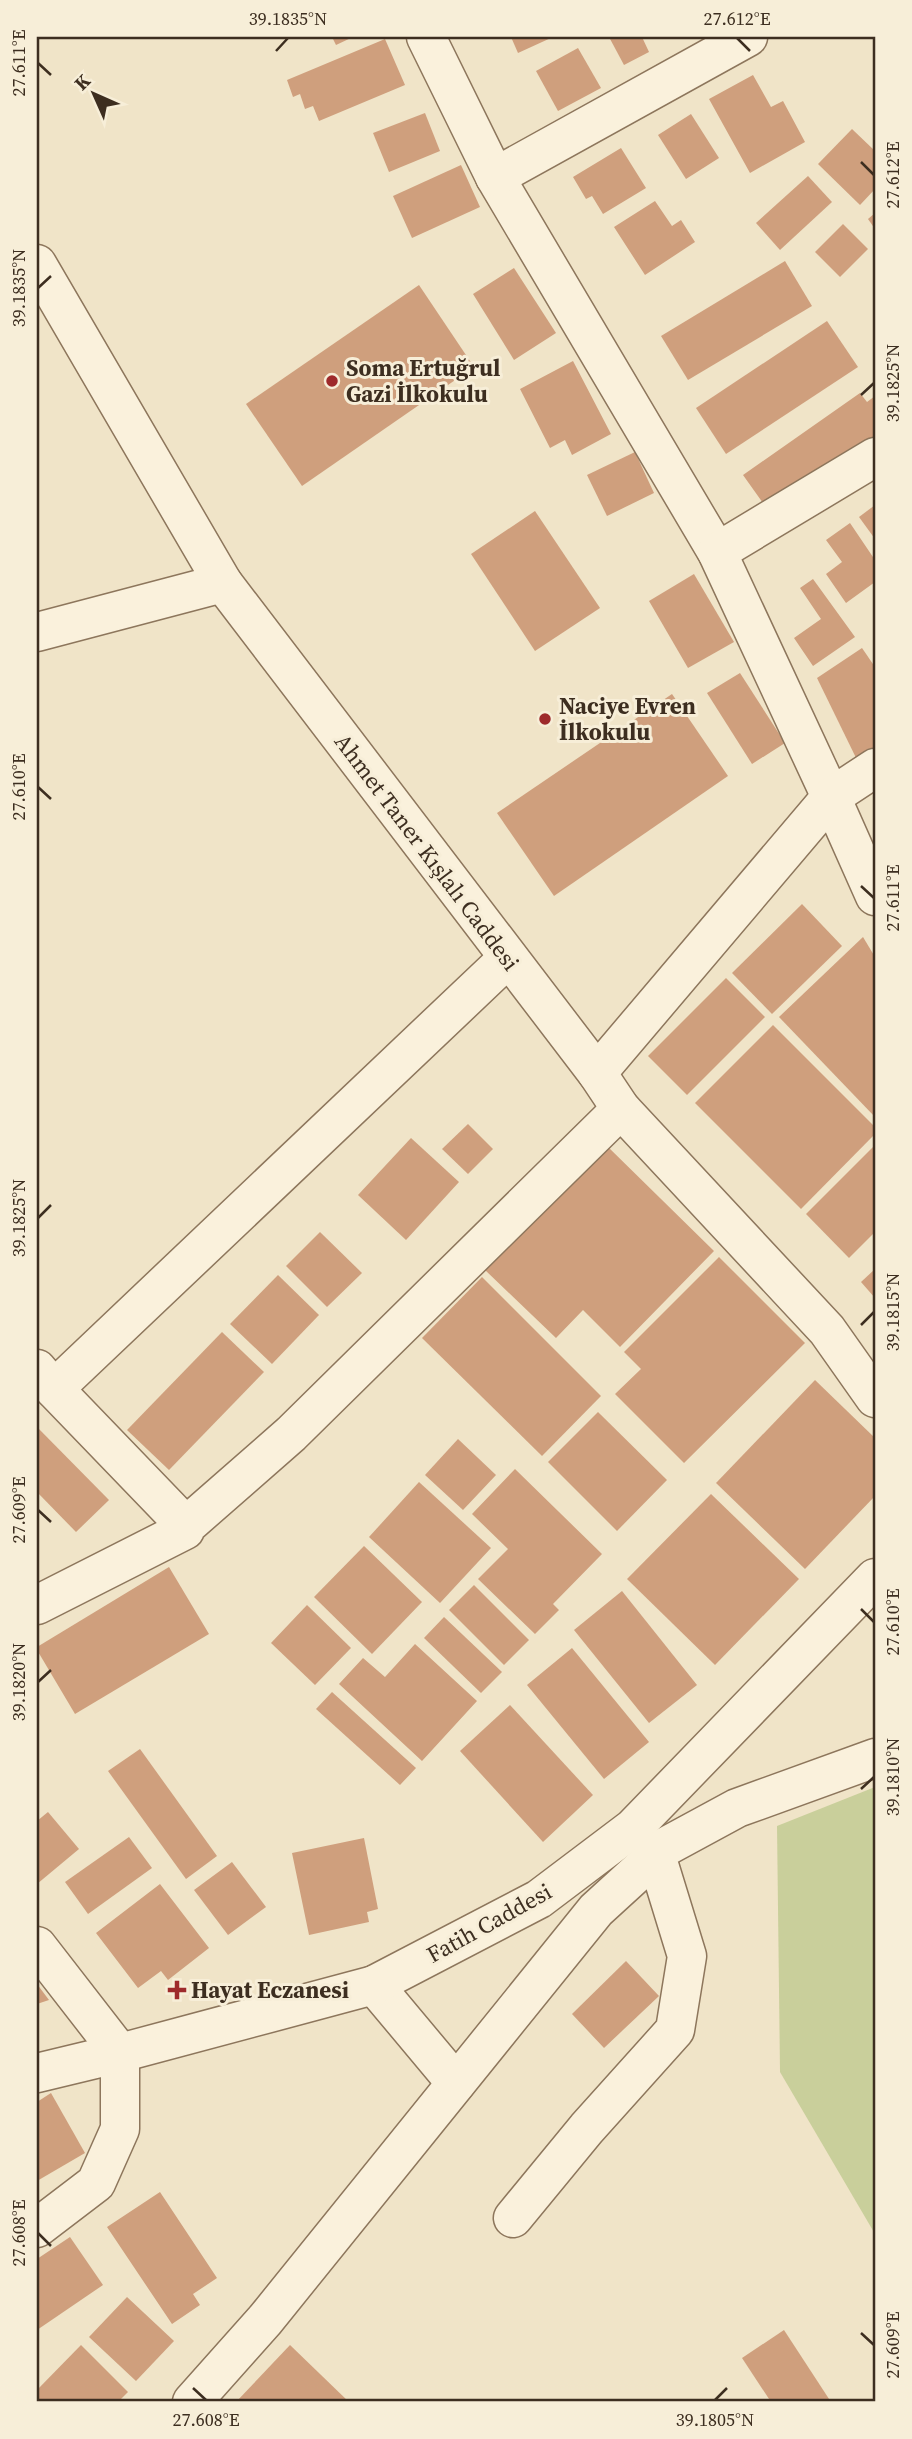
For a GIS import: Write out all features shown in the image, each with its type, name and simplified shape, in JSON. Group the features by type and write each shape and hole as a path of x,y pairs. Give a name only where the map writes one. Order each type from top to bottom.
{"street":[{"path":"426,37 495,177 717,552 875,897"},
{"path":"495,177 748,37"},
{"name":"Ahmet Taner Kışlalı Caddesi","path":"37,264 223,583 597,1073 621,1109 827,1330 875,1398"},
{"path":"717,552 875,457"},
{"path":"37,632 223,583"},
{"path":"597,1073 831,797 875,768"},
{"path":"186,1526 45,1379 508,958"},
{"path":"37,1605 185,1530 186,1526 291,1434 621,1109"},
{"name":"Fatih Caddesi","path":"37,2073 374,1985 539,1899 633,1828 875,1578"},
{"path":"713,1746 705,1776 712,1791 723,1803 737,1808"},
{"path":"192,2402 265,2320 596,1910 665,1847 737,1808 875,1758"},
{"path":"513,2218 587,2128 675,2030 687,1956 660,1868 651,1859"},
{"path":"37,1946 120,2053 120,2129 96,2183 37,2228"},
{"path":"374,1985 456,2083"}],"green space":[{"path":"875,1787 875,2234 780,2072 777,1826"}],"building":[{"path":"332,37 353,37 336,45"},
{"path":"511,37 553,37 518,53"},
{"path":"609,37 642,37 649,52 624,65"},
{"path":"385,39 405,85 319,121 313,106 305,109 300,94 293,97 287,80"},
{"path":"578,48 601,88 558,111 536,71"},
{"path":"753,75 771,107 783,101 805,142 750,173 709,99"},
{"path":"425,113 440,151 389,172 373,133"},
{"path":"691,114 719,158 686,179 658,135"},
{"path":"852,129 875,151 875,189 860,205 818,164"},
{"path":"621,148 646,188 603,214 592,196 586,199 573,177"},
{"path":"461,165 480,207 412,238 393,196"},
{"path":"808,176 832,202 780,250 756,223"},
{"path":"655,201 672,226 681,220 695,242 645,275 614,227"},
{"path":"875,213 875,229 868,219"},
{"path":"843,224 868,249 840,277 815,252"},
{"path":"785,261 812,306 688,380 661,336"},
{"path":"514,268 556,333 514,360 473,294"},
{"path":"419,285 474,367 302,486 246,404"},
{"path":"827,321 858,367 726,454 696,408"},
{"path":"573,361 611,434 572,455 565,440 550,448 520,389"},
{"path":"860,393 867,402 875,396 875,446 773,517 743,475"},
{"path":"635,452 654,493 607,516 587,475"},
{"path":"875,505 875,539 859,517"},
{"path":"535,511 600,608 535,651 471,554"},
{"path":"850,523 875,560 875,582 846,603 826,574 842,562 826,540"},
{"path":"694,574 734,642 688,668 649,601"},
{"path":"813,579 855,637 813,666 794,638 821,619 800,588"},
{"path":"862,648 875,667 875,756 860,766 817,678"},
{"path":"740,673 785,743 752,764 707,693"},
{"path":"672,694 728,776 554,896 497,813"},
{"path":"802,904 842,946 772,1014 732,973"},
{"path":"863,937 875,957 875,1117 779,1017"},
{"path":"726,978 765,1017 687,1095 648,1056"},
{"path":"773,1025 875,1127 875,1134 801,1209 695,1103"},
{"path":"468,1124 493,1149 468,1174 442,1149"},
{"path":"411,1138 459,1182 406,1240 358,1195"},
{"path":"606,1145 714,1251 620,1347 583,1310 556,1338 485,1270"},
{"path":"875,1145 875,1232 849,1258 806,1214"},
{"path":"320,1232 362,1273 327,1307 286,1266"},
{"path":"719,1257 805,1343 684,1463 615,1394 641,1369 624,1352"},
{"path":"875,1269 875,1298 861,1282"},
{"path":"278,1275 319,1315 272,1364 230,1324"},
{"path":"482,1277 601,1396 542,1456 422,1338"},
{"path":"222,1332 264,1372 169,1470 127,1430"},
{"path":"815,1380 875,1438 875,1496 805,1569 716,1483"},
{"path":"598,1412 667,1480 617,1531 548,1462"},
{"path":"37,1427 109,1500 76,1532 37,1492"},
{"path":"458,1439 496,1475 463,1510 425,1475"},
{"path":"515,1469 602,1554 553,1604 559,1610 535,1634 478,1579 508,1549 472,1514"},
{"path":"419,1482 491,1548 440,1603 369,1537"},
{"path":"711,1494 799,1579 715,1665 627,1579"},
{"path":"364,1546 422,1602 372,1654 314,1597"},
{"path":"169,1567 209,1634 75,1714 37,1647"},
{"path":"474,1585 529,1640 504,1665 449,1610"},
{"path":"622,1591 697,1685 649,1723 574,1630"},
{"path":"307,1605 351,1648 315,1685 271,1643"},
{"path":"444,1617 502,1672 481,1693 424,1638"},
{"path":"415,1644 477,1701 422,1761 339,1684 363,1658 385,1677"},
{"path":"572,1648 649,1742 604,1779 527,1685"},
{"path":"332,1692 416,1768 400,1785 316,1709"},
{"path":"510,1705 593,1795 543,1842 460,1751"},
{"path":"140,1749 217,1856 186,1879 108,1771"},
{"path":"48,1812 79,1849 37,1884 37,1821"},
{"path":"129,1837 152,1868 88,1914 65,1882"},
{"path":"364,1838 378,1909 367,1912 369,1922 309,1935 292,1853"},
{"path":"232,1862 266,1907 228,1935 194,1890"},
{"path":"160,1884 209,1948 168,1980 161,1971 138,1988 96,1933"},
{"path":"626,1961 659,1996 604,2048 572,2014"},
{"path":"37,1984 49,2000 37,2004"},
{"path":"51,2093 85,2153 37,2181 37,2102"},
{"path":"160,2192 217,2278 193,2294 200,2305 172,2324 107,2227"},
{"path":"70,2237 103,2285 37,2330 37,2259"},
{"path":"127,2297 174,2341 136,2381 89,2337"},
{"path":"784,2330 831,2402 771,2402 742,2358"},
{"path":"81,2345 128,2392 118,2402 37,2402 37,2390"},
{"path":"290,2345 349,2402 236,2402"}],"place":[{"name":"Soma Ertuğrul Gazi İlkokulu","path":"332,381"},
{"name":"Naciye Evren İlkokulu","path":"545,719"},
{"name":"Hayat Eczanesi","path":"177,1990"}]}
